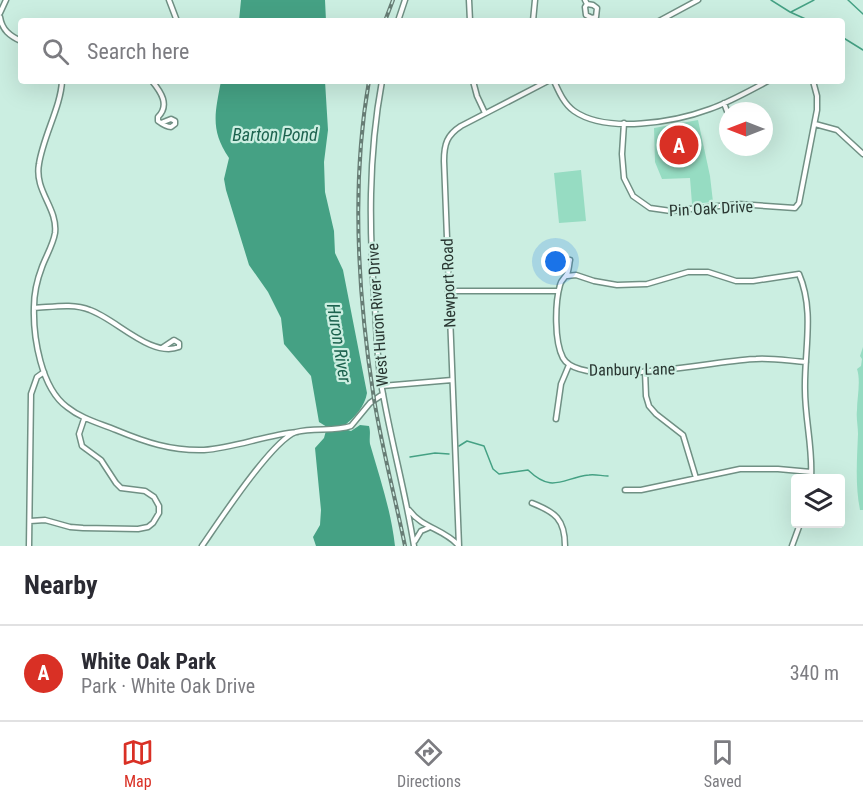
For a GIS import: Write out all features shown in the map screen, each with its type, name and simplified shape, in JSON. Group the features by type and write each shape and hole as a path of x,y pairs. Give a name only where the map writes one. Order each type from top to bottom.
{"street":[{"path":"6,0 0,15 2,26 7,33 18,39"},
{"path":"169,0 176,18"},
{"path":"399,18 405,0"},
{"path":"469,0 470,18"},
{"path":"533,18 535,0"},
{"path":"665,18 698,0"},
{"path":"61,84 58,101 45,134 39,164 38,181 53,217 55,230 53,242 37,282 34,308 37,345 44,372 59,400 84,419 144,442 186,450 207,450 269,435 347,427 355,423 370,404 383,394"},
{"path":"154,84 164,99 162,112 157,119 161,123"},
{"name":"West Huron River Drive","path":"382,84 373,141 370,206 374,291 381,386 414,546"},
{"path":"473,84 485,113"},
{"name":"Newport Road","path":"459,546 448,291 445,144 454,130 542,84"},
{"path":"556,84 564,101 587,119 624,123 674,119 719,106"},
{"path":"728,102 762,84"},
{"path":"814,84 817,96 815,124 837,130 863,154"},
{"name":"Pin Oak Drive","path":"624,123 622,154 624,178 633,196 650,208 671,212 738,204 795,208 799,203 815,124"},
{"name":"Danbury Lane","path":"570,260 567,276 561,280 558,291 557,335 563,358 569,365 589,371 645,371 692,368 755,359 807,362"},
{"path":"567,276 576,275 617,285 647,284 688,272 708,272 736,281 753,281 799,274 802,282 808,314 805,388 811,472 757,468 719,472 641,490 625,490"},
{"path":"448,291 558,291"},
{"path":"34,308 64,306 89,309 152,346 162,348"},
{"path":"556,419 561,384 569,365"},
{"path":"645,371 646,396 649,406 683,435 696,478"},
{"path":"29,546 31,394 37,377 44,372"},
{"path":"381,386 452,380"},
{"path":"30,521 45,520 83,528 138,529 148,527 157,517 159,506 154,497 145,491 121,488 106,465 82,446 79,434 84,419"},
{"path":"202,546 251,478 288,437 297,432"},
{"path":"531,503 549,510 560,520 565,546"},
{"path":"408,509 428,528 446,536 459,546"},
{"path":"414,546 420,531 428,528"},
{"path":"792,546 799,528"}],"shaded area":[{"path":"698,120 713,202 692,204 690,178 662,179 655,162 654,128"},
{"path":"581,170 586,221 559,223 554,173"},
{"path":"863,347 863,510 860,510 857,482 859,384 857,369 861,366 860,356"}],"water":[{"path":"241,0 325,0 326,18 239,18"},
{"name":"Barton Pond","path":"220,84 325,84 328,130 324,162 325,192 334,231 335,253 343,270 367,393 362,407 345,425 345,429 351,431 360,425 369,426 370,444 388,507 395,546 316,546 313,537 320,525 321,510 315,448 324,438 327,427 319,422 311,376 284,344 281,318 268,292 249,265 226,190 224,179 229,158 217,130 217,103"}],"waterway":[{"path":"771,0 803,18"},
{"path":"791,12 814,0"},
{"path":"848,0 863,14"},
{"path":"845,39 863,50"},
{"path":"459,446 467,441 484,446 493,469 499,474 528,470 551,483 589,475 608,476"},
{"path":"410,457 435,453 449,454"}],"railway":[{"path":"386,18 393,0"},
{"path":"369,84 363,120 358,200 364,321 374,399 405,546"}],"place":[{"name":"White Oak Park","path":"679,145"}],"water label":[{"name":"Huron River","path":"339,343"}]}
